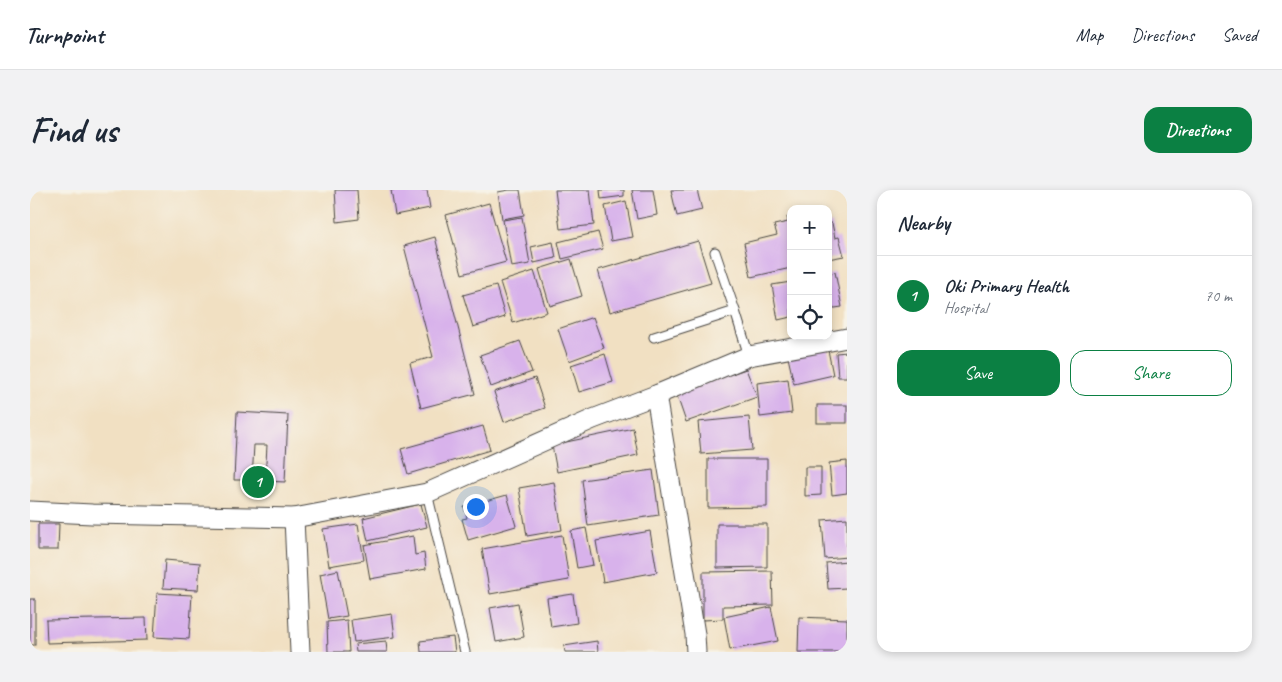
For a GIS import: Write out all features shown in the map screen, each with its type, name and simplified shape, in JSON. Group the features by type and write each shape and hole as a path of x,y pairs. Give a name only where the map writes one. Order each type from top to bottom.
{"street":[{"path":"30,510 92,514 294,518 427,493 593,419 749,356 847,338"},
{"path":"656,395 694,624 696,652"},
{"path":"294,518 300,652"}],"lane":[{"path":"715,252 749,356"},
{"path":"654,337 735,310"},
{"path":"427,493 465,652"}],"building":[{"path":"335,190 357,190 359,219 337,222"},
{"path":"391,190 427,190 430,208 395,215"},
{"path":"520,190 524,215 502,219 498,192"},
{"path":"555,190 590,190 594,225 560,229"},
{"path":"600,190 624,190 624,196 601,199"},
{"path":"632,190 653,190 657,215 637,219"},
{"path":"671,190 697,190 702,210 677,216"},
{"path":"626,201 633,237 611,241 605,206"},
{"path":"489,203 506,262 462,274 446,215"},
{"path":"522,217 530,264 511,267 503,220"},
{"path":"787,222 787,269 751,277 744,243 777,235 774,225"},
{"path":"832,223 835,238 839,237 844,256 832,258"},
{"path":"598,232 603,249 562,259 558,242"},
{"path":"435,237 475,394 421,408 410,363 433,357 404,246"},
{"path":"698,241 711,283 610,312 598,270"},
{"path":"553,242 556,258 534,263 531,247"},
{"path":"571,259 582,296 550,306 539,269"},
{"path":"534,271 547,312 513,323 500,282"},
{"path":"835,272 842,307 832,308 832,273"},
{"path":"787,283 787,318 778,320 772,285"},
{"path":"496,286 505,317 473,327 463,295"},
{"path":"593,317 604,348 569,361 558,329"},
{"path":"520,341 532,372 491,387 480,355"},
{"path":"827,345 833,375 794,384 787,353"},
{"path":"847,352 847,377 838,377 836,353"},
{"path":"605,354 613,382 579,392 571,365"},
{"path":"746,369 757,397 686,422 676,393"},
{"path":"535,378 545,408 504,422 494,392"},
{"path":"788,379 792,413 760,417 757,383"},
{"path":"817,405 847,405 847,423 817,423"},
{"path":"237,412 288,415 285,482 265,481 267,445 254,445 252,480 234,480"},
{"path":"749,417 752,450 701,454 698,422"},
{"path":"483,426 490,450 408,474 401,449"},
{"path":"633,428 638,455 557,472 552,445"},
{"path":"708,459 767,459 767,507 708,508"},
{"path":"847,461 847,493 832,495 829,463"},
{"path":"805,467 821,467 821,495 805,496"},
{"path":"653,470 659,515 588,526 582,480"},
{"path":"554,482 562,530 527,536 519,488"},
{"path":"507,495 516,526 468,540 462,519 467,518 464,507"},
{"path":"421,504 427,527 368,541 363,518"},
{"path":"847,518 847,557 825,559 822,520"},
{"path":"38,524 59,524 58,550 38,550"},
{"path":"358,524 364,560 329,566 323,529"},
{"path":"717,524 767,524 767,567 717,568"},
{"path":"586,528 593,565 577,568 571,531"},
{"path":"650,531 657,572 603,582 596,541"},
{"path":"562,535 569,580 490,594 482,549"},
{"path":"413,536 415,555 424,553 426,569 370,579 364,545"},
{"path":"165,560 200,563 198,590 163,588"},
{"path":"847,561 847,588 828,589 826,563"},
{"path":"338,570 347,616 328,619 320,574"},
{"path":"772,571 773,605 723,606 723,619 703,620 703,572"},
{"path":"157,593 192,595 189,639 154,637"},
{"path":"573,594 577,623 551,627 547,598"},
{"path":"30,599 35,599 35,645 30,645"},
{"path":"518,603 524,637 496,642 490,608"},
{"path":"771,607 778,641 730,650 724,617"},
{"path":"392,614 395,637 354,642 351,620"},
{"path":"799,617 847,619 847,652 798,652"},
{"path":"146,618 147,640 47,643 46,620"},
{"path":"347,620 349,652 328,652 327,622"},
{"path":"453,637 455,652 421,652 420,641"},
{"path":"386,641 387,652 356,652 355,644"},
{"path":"597,641 598,652 565,652 564,646"}],"place":[{"name":"Oki Primary Health","path":"258,482"}]}
